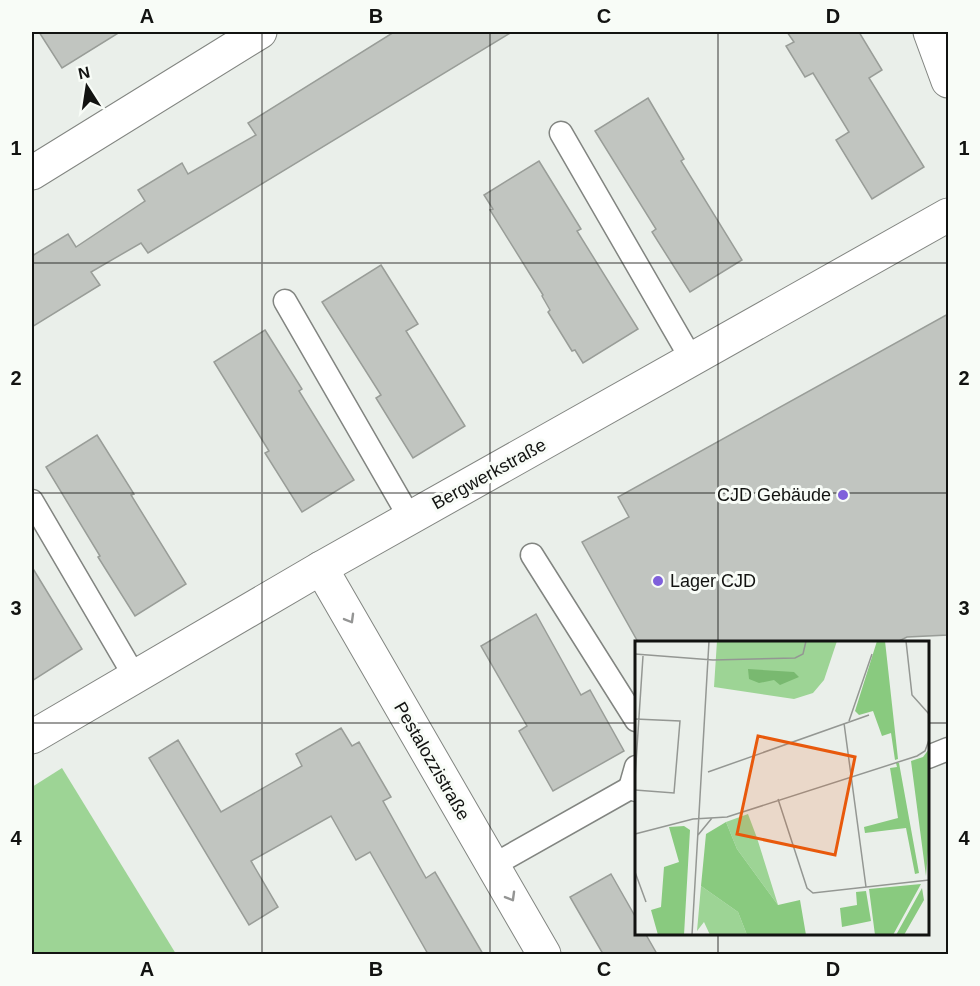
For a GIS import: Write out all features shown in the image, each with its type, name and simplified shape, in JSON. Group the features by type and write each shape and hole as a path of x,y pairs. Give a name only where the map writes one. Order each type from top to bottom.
{"street":[{"path":"32,173 260,32"},
{"path":"930,32 948,81"},
{"name":"Bergwerkstraße","path":"32,737 321,568 948,215"},
{"name":"Pestalozzistraße","path":"321,568 544,954"}],"lane":[{"path":"561,133 692,360"},
{"path":"285,302 410,518"},
{"path":"32,501 135,677"},
{"path":"532,555 635,718"},
{"path":"929,756 948,749"},
{"path":"492,866 634,782"}],"green space":[{"path":"62,768 176,954 32,954 32,787"}],"building":[{"path":"39,32 120,32 62,68"},
{"path":"394,32 512,32 148,253 141,243 91,272 100,285 32,327 32,256 68,234 76,247 145,201 138,190 182,163 188,174 256,135 248,123"},
{"path":"787,32 859,32 882,70 869,78 924,167 872,199 836,140 849,132 813,73 805,77 786,46 794,42"},
{"path":"648,98 684,159 681,161 742,260 690,292 652,232 656,229 595,131"},
{"path":"539,161 581,229 577,231 638,329 583,363 575,350 572,351 548,312 550,310 543,295 490,210 493,209 484,195"},
{"path":"381,265 418,324 406,331 465,426 413,458 376,398 381,395 322,302"},
{"name":"CJD Gebäude","path":"948,314 948,635 907,637 899,641 637,641 582,542 629,517 618,497"},
{"path":"265,330 302,389 299,391 354,480 302,512 265,453 269,451 214,362"},
{"path":"97,435 186,584 135,616 46,467"},
{"path":"32,567 82,649 32,681"},
{"path":"536,614 581,695 590,690 624,751 553,791 519,731 527,726 481,646"},
{"path":"341,728 352,746 359,742 391,797 383,801 426,878 435,872 483,954 428,954 370,852 356,860 331,816 251,861 278,907 249,925 149,758 178,740 221,812 302,766 296,754"},
{"path":"611,874 635,916 635,935 646,935 657,954 603,954 570,897"}],"place":[{"name":"CJD Gebäude","path":"843,495"},
{"name":"Lager CJD","path":"658,581"}]}
